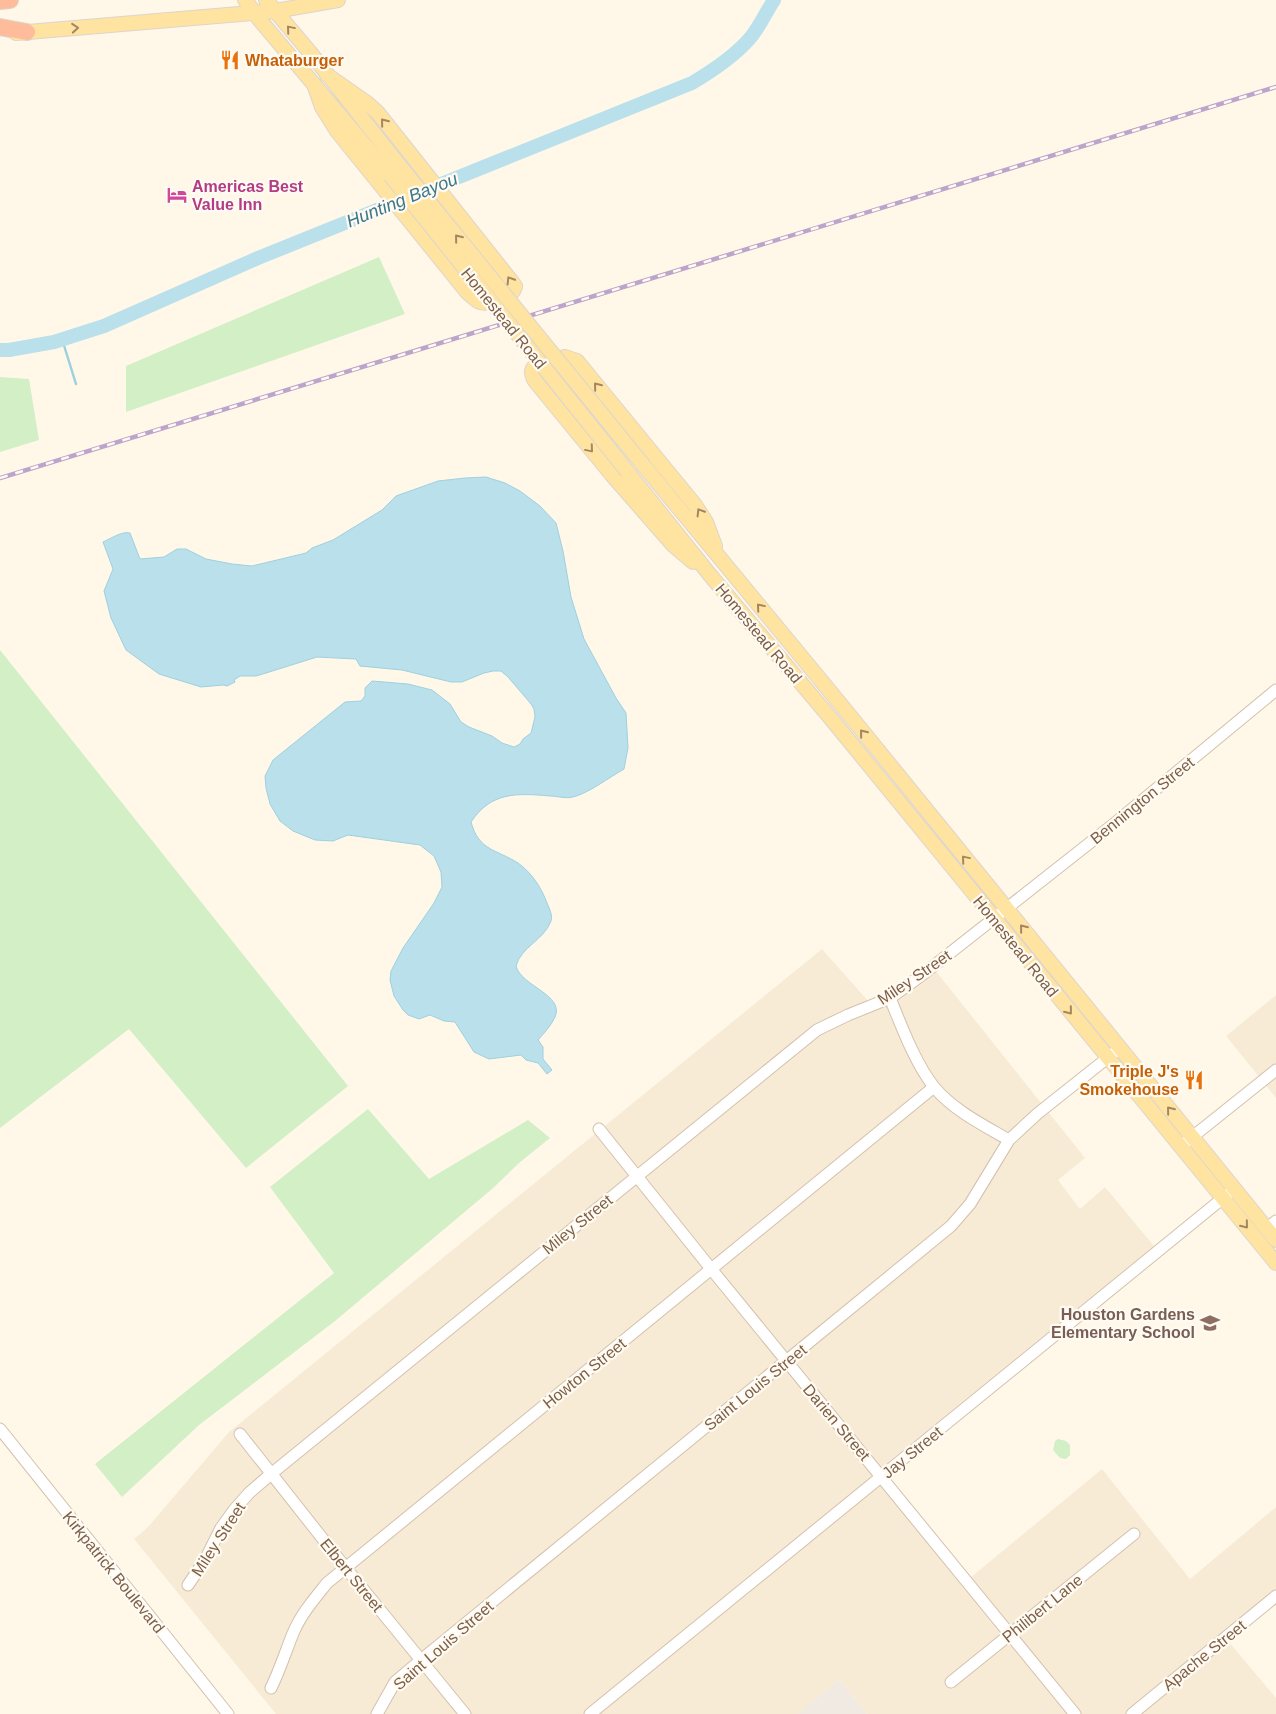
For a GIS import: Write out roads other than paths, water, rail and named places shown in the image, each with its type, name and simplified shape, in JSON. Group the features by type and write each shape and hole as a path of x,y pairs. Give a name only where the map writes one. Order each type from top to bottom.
{"highway":[{"path":"0,1 10,0"},
{"path":"0,27 27,32"}],"main road":[{"name":"Homestead Road","path":"245,0 314,84 397,173 644,466 1007,909 1120,1048 1187,1142 1228,1193 1276,1263"},
{"path":"0,35 255,12 270,5 338,0"},
{"name":"Homestead Road","path":"270,5 327,74 397,173 627,471 710,575 834,722 1107,1058 1187,1142"},
{"path":"314,84 327,117 474,299 481,303 510,294 514,286 512,282 415,160 367,103 327,74"},
{"path":"710,575 681,554 606,468 535,381 532,376 535,366 565,357 577,361 698,509 706,522 719,557"},
{"name":"Homestead Road","path":"1228,1193 1271,1225 1276,1240"}],"street":[{"name":"Bennington Street","path":"1007,909 1276,690"},
{"name":"Miley Street","path":"188,1585 205,1560 221,1528 234,1510 249,1493 271,1474 817,1030 890,998 1007,909"},
{"path":"890,998 913,1051 934,1086 968,1116 1008,1140"},
{"name":"Saint Louis Street","path":"377,1714 395,1682 951,1226 970,1204 1008,1140 1037,1114 1120,1048"},
{"path":"1187,1142 1276,1070"},
{"name":"Howton Street","path":"271,1688 282,1666 294,1630 308,1606 327,1583 712,1270 934,1086"},
{"name":"Darien Street","path":"599,1129 1075,1714"},
{"name":"Jay Street","path":"590,1714 1228,1193"},
{"name":"Kirkpatrick Boulevard","path":"0,1429 228,1714"},
{"name":"Elbert Street","path":"240,1434 465,1714"},
{"name":"Philibert Lane","path":"951,1682 1134,1534"},
{"name":"Apache Street","path":"1132,1714 1276,1596"}],"water":[{"path":"486,477 505,483 520,491 540,506 556,523 571,597 584,639 626,713 628,748 624,769 592,789 573,797 515,795 496,800 479,812 471,822 474,832 484,844 518,863 532,876 542,891 550,912 551,921 548,928 523,954 516,966 526,979 548,996 556,1009 552,1023 538,1040 543,1047 543,1059 552,1070 547,1074 538,1063 526,1060 521,1055 489,1059 474,1052 455,1022 444,1021 430,1015 419,1019 408,1015 394,996 390,980 391,971 403,948 434,903 442,887 441,872 434,856 420,845 348,835 333,841 315,840 293,831 280,821 270,804 266,788 265,776 273,760 345,702 361,701 365,696 365,688 372,681 408,684 432,690 450,704 461,722 492,736 502,743 514,747 531,733 535,717 531,704 508,677 501,671 493,671 462,682 451,682 402,670 360,666 356,659 317,657 256,676 240,676 234,680 235,682 227,686 201,687 159,674 126,650 111,618 104,591 113,569 103,542 120,534 130,533 140,559 164,557 177,549 186,549 206,559 252,566 306,553 312,548 333,540 382,510 396,496 438,481"}],"waterway":[{"name":"Hunting Bayou","path":"0,350 54,342 104,326 258,258 692,83 724,62 745,44 774,0"},
{"path":"62,339 76,384"}],"railway":[{"path":"0,478 1276,87"}],"place":[{"name":"Whataburger","path":"230,60"},
{"name":"Americas Best Value Inn","path":"177,195"},
{"name":"Triple J's Smokehouse","path":"1194,1080"},
{"name":"Houston Gardens Elementary School","path":"1210,1323"}]}
